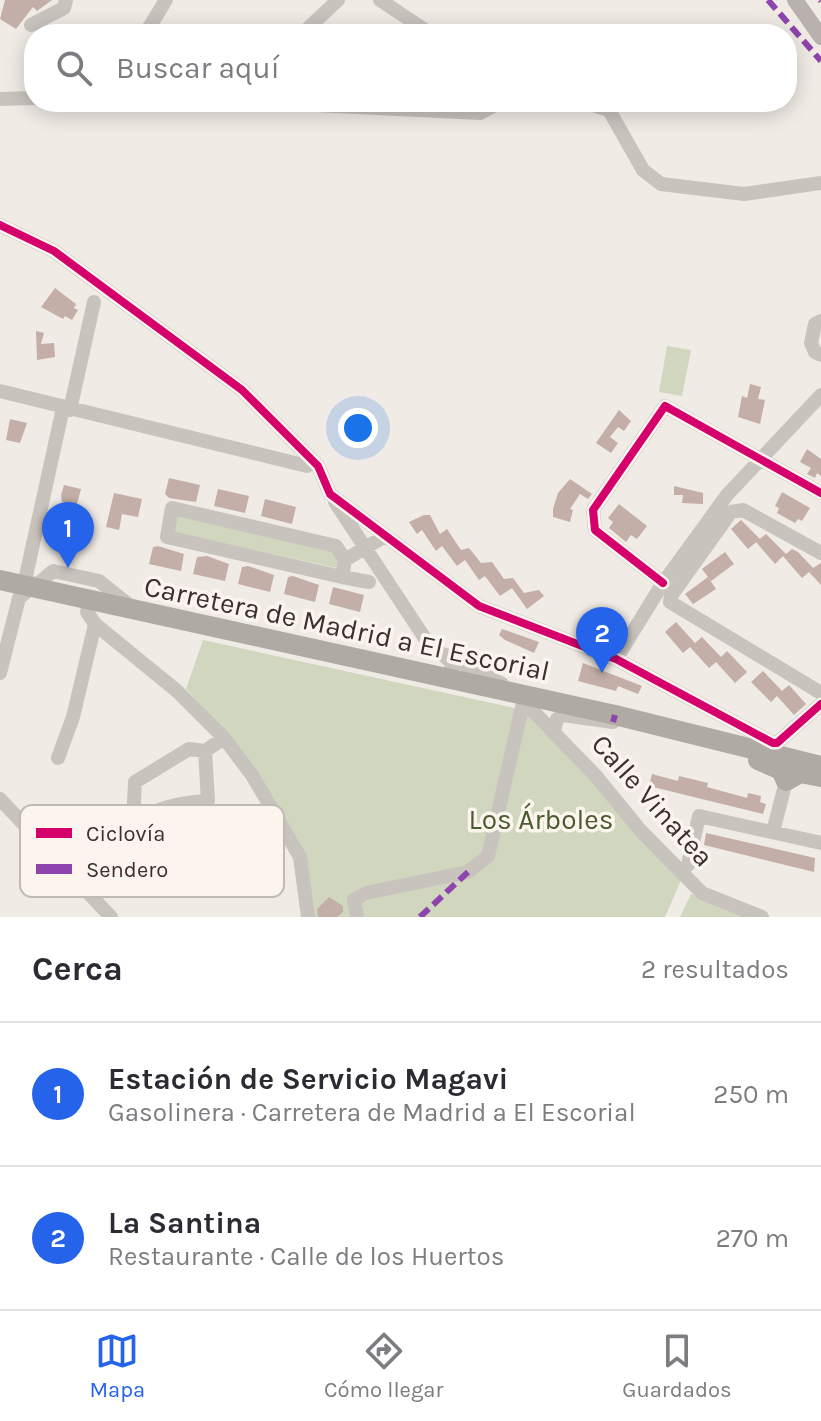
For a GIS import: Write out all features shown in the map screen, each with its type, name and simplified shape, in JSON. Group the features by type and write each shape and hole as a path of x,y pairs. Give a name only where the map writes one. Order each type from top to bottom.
{"highway":[{"name":"Carretera de Madrid a El Escorial","path":"0,580 92,616 523,700 821,765"},
{"name":"Carretera de Madrid a El Escorial","path":"0,587 137,611 443,677 821,775"},
{"path":"777,743 821,765"},
{"path":"751,756 781,770 786,781 800,773 821,775"}],"main road":[{"path":"795,0 821,37"}],"street":[{"path":"33,24 64,8 66,0"},
{"path":"151,24 166,0"},
{"path":"313,24 338,0"},
{"path":"380,0 416,24"},
{"path":"0,99 24,98"},
{"path":"437,112 482,112"},
{"path":"610,112 643,170 661,184 744,194 821,183"},
{"path":"0,225 54,251 242,390 312,466 370,556 453,668 443,677"},
{"path":"0,673 19,598 25,589 94,302"},
{"path":"821,321 815,324 811,343 815,352 821,355"},
{"path":"0,391 312,466 391,540"},
{"path":"616,659 663,583 727,495 821,395"},
{"path":"663,583 595,530 593,510 665,406 821,493"},
{"path":"330,494 479,606 616,659 777,743 821,704"},
{"path":"342,577 345,560 336,546 172,508 167,537 342,577 369,582"},
{"path":"821,553 743,510 731,512 671,596 670,602 821,693"},
{"path":"345,560 370,556 391,540"},
{"path":"92,616 177,691 224,738 270,805"},
{"path":"58,758 73,717 92,616"},
{"name":"Calle Vinatea","path":"436,649 523,700 640,830 702,893 762,917"},
{"path":"357,917 354,900 366,893 468,872 488,856 523,700"},
{"name":"Calle Vinatea","path":"554,731 557,719 563,715 613,722"},
{"path":"134,805 135,782 189,749 205,751 224,738"},
{"path":"172,805 208,801 205,751"},
{"path":"773,832 786,781"},
{"path":"0,799 20,820"},
{"path":"688,865 699,816 821,843"},
{"path":"284,830 300,857 308,917"},
{"path":"92,897 111,917"}],"green space":[{"path":"667,346 691,350 682,396 659,392"},
{"path":"176,516 334,549 340,554 337,568 173,532"},
{"name":"Los Árboles","path":"203,640 528,711 618,809 638,837 681,880 665,917 310,917 301,850 284,823 284,805 273,805 230,737 186,689"},
{"path":"691,894 747,917 680,917"}],"building":[{"path":"5,0 52,0 37,11 33,7 16,29 0,19"},
{"path":"55,288 76,304 74,308 78,310 72,320 65,316 63,319 41,307"},
{"path":"36,331 44,333 41,344 54,343 55,357 37,360"},
{"path":"750,384 761,387 758,399 765,400 760,424 738,417 742,396 747,398"},
{"path":"619,410 631,421 624,431 618,427 610,437 618,443 611,453 596,443"},
{"path":"10,419 27,423 20,443 6,440"},
{"path":"807,449 821,459 821,476 817,473 815,478 807,474 811,468 800,462"},
{"path":"169,478 200,485 196,502 169,498 165,494"},
{"path":"570,479 592,494 588,499 580,494 570,509 573,510 570,522 553,517 553,509 558,493"},
{"path":"64,485 81,489 74,515 65,512 67,503 62,502 61,495"},
{"path":"674,486 703,493 703,504 682,503 683,495 674,495"},
{"path":"218,489 249,496 245,513 214,506"},
{"path":"782,492 810,508 802,521 798,519 795,523 777,513 779,508 775,506"},
{"path":"114,493 142,499 138,517 122,514 119,530 106,527"},
{"path":"265,499 296,507 292,524 261,516"},
{"path":"619,504 647,526 637,539 631,535 626,542 609,528 613,522 608,518"},
{"path":"430,515 440,534 447,529 461,550 469,548 481,563 492,562 504,579 513,578 524,593 539,590 544,596 527,609 512,588 500,596 485,576 479,580 465,560 457,566 442,546 436,551 422,530 417,534 409,522"},
{"path":"741,520 760,539 748,549 731,529"},
{"path":"766,534 786,554 792,549 798,552 813,568 821,563 821,585 809,572 802,578 783,556 775,564 756,542"},
{"path":"153,547 184,554 181,571 149,564"},
{"path":"725,552 734,564 711,581 702,569"},
{"path":"207,556 229,564 225,581 193,574 197,557"},
{"path":"248,566 274,575 270,592 238,584 242,567"},
{"path":"288,577 319,585 315,602 284,594"},
{"path":"708,577 716,589 693,604 685,594"},
{"path":"333,587 364,595 360,612 329,604"},
{"path":"676,622 695,643 702,637 721,657 727,651 747,672 735,683 716,662 709,668 690,647 683,653 665,632"},
{"path":"502,629 539,642 534,653 505,640 499,635"},
{"path":"583,663 642,686 638,694 618,686 616,691 578,681"},
{"path":"763,671 782,691 789,685 806,704 794,715 777,696 771,702 751,682"},
{"path":"652,774 678,781 679,776 708,783 707,787 747,798 748,793 761,796 760,802 766,804 763,814 649,786"},
{"path":"706,833 815,858 814,872 704,845"},
{"path":"329,897 343,906 343,912 337,917 318,917 317,909"}],"marked path":[{"path":"768,0 789,24"},
{"path":"797,33 821,61"},
{"path":"613,722 615,715"},
{"path":"420,917 468,872"}],"cycle path":[{"path":"0,225 54,251 242,390 318,466 330,494 479,606 616,659 773,743 777,743 821,704"},
{"path":"663,583 595,530 593,510 665,406 821,493"}],"place":[{"name":"Estación de Servicio Magavi","path":"68,568"},
{"name":"La Santina","path":"602,673"}]}
